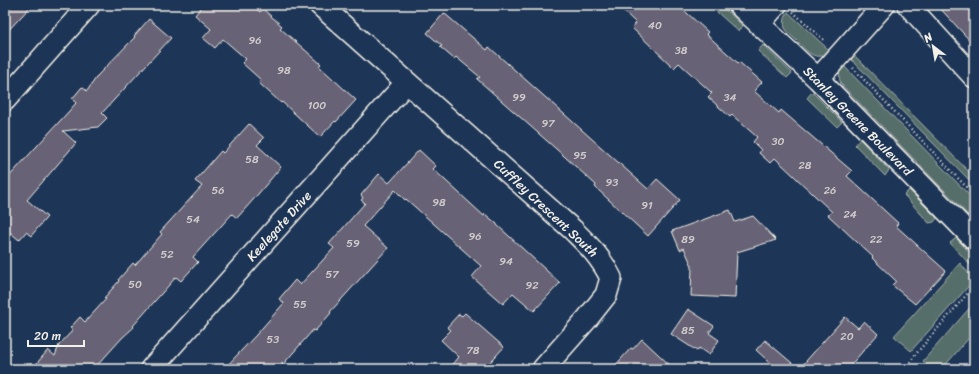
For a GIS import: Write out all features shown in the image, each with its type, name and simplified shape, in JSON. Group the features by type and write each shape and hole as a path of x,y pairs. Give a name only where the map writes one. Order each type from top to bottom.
{"street":[{"path":"5,100 90,5"},
{"name":"Cuffley Crescent South","path":"320,5 573,230 603,262 611,278 606,295 543,369"},
{"name":"Stanley Greene Boulevard","path":"739,5 818,78 974,239"},
{"path":"818,78 884,5"},
{"path":"908,5 974,77"},
{"path":"760,23 784,8"},
{"name":"Keelegate Drive","path":"151,369 406,83"}],"path":[{"path":"784,8 839,55 974,195"},
{"path":"906,369 915,354 974,286"}],"green space":[{"path":"709,5 721,5 743,26 738,31"},
{"path":"788,12 830,51 825,55 815,56 807,51 785,28 784,24"},
{"path":"763,45 792,73 787,78 758,51"},
{"path":"853,54 974,177 974,185 850,58"},
{"path":"843,65 974,200 974,221 841,84 839,74"},
{"path":"812,92 842,122 837,127 807,98"},
{"path":"860,139 889,170 885,176 855,145"},
{"path":"909,190 937,218 934,222 929,223 904,195"},
{"path":"956,238 974,257 974,269 950,243"},
{"path":"960,263 974,280 911,351 894,336"},
{"path":"974,303 974,332 942,369 932,369 923,361"}],"building":[{"path":"5,5 32,5 5,34"},
{"path":"203,5 252,5 260,12 263,9 282,26 280,28 321,64 319,66 356,100 320,137 259,83 261,80 242,63 246,59 223,39 215,48 203,38 211,29 195,15"},
{"path":"617,5 678,5 708,32 706,34 762,82 754,91 779,113 781,110 852,171 847,176 898,223 896,226 946,271 915,304 892,285 896,281 872,258 873,257 828,215 832,212 775,158 770,163 759,153 761,150 753,142 757,137 732,115 730,117 708,97 712,93 679,63 674,68 632,28 636,23"},
{"path":"937,5 974,5 974,45"},
{"path":"444,13 487,50 489,47 648,189 657,179 680,200 648,236 595,187 596,185 477,79 480,77 456,57 454,59 427,33"},
{"path":"149,19 171,38 102,113 107,118 98,127 63,131 76,143 27,200 47,217 31,236 26,232 19,240 5,228 5,181 76,103 72,99 82,87 87,91 98,75 135,37 134,36"},
{"path":"249,124 264,138 257,145 281,167 253,200 237,218 232,214 193,257 198,262 181,281 176,277 133,326 134,327 94,369 32,369 48,350 55,356 59,345 73,330 70,328 80,317 85,322 106,299 104,298 119,281 118,280 133,263 135,265 162,234 160,232 202,186 195,181 221,151 223,153"},
{"path":"419,150 436,166 433,169 484,216 485,214 497,224 560,283 534,311 513,293 503,304 472,277 481,266 395,190 363,226 388,248 330,312 331,313 315,331 313,330 279,369 224,369 284,303 279,299 295,280 300,285 334,248 329,244 365,203 361,200 363,198 361,195 379,174 389,183"},
{"path":"730,210 735,222 753,216 776,240 737,252 735,298 691,296 692,266 684,248 680,250 672,231"},
{"path":"688,309 714,326 709,333 719,340 709,355 699,348 697,351 671,334"},
{"path":"465,313 504,347 484,369 449,369 459,357 441,340 451,330 447,327 459,314 462,316"},
{"path":"845,317 858,328 864,321 878,334 847,369 799,369"},
{"path":"642,339 674,369 612,369 631,348 633,349"},
{"path":"765,340 799,369 777,369 756,350"}]}
